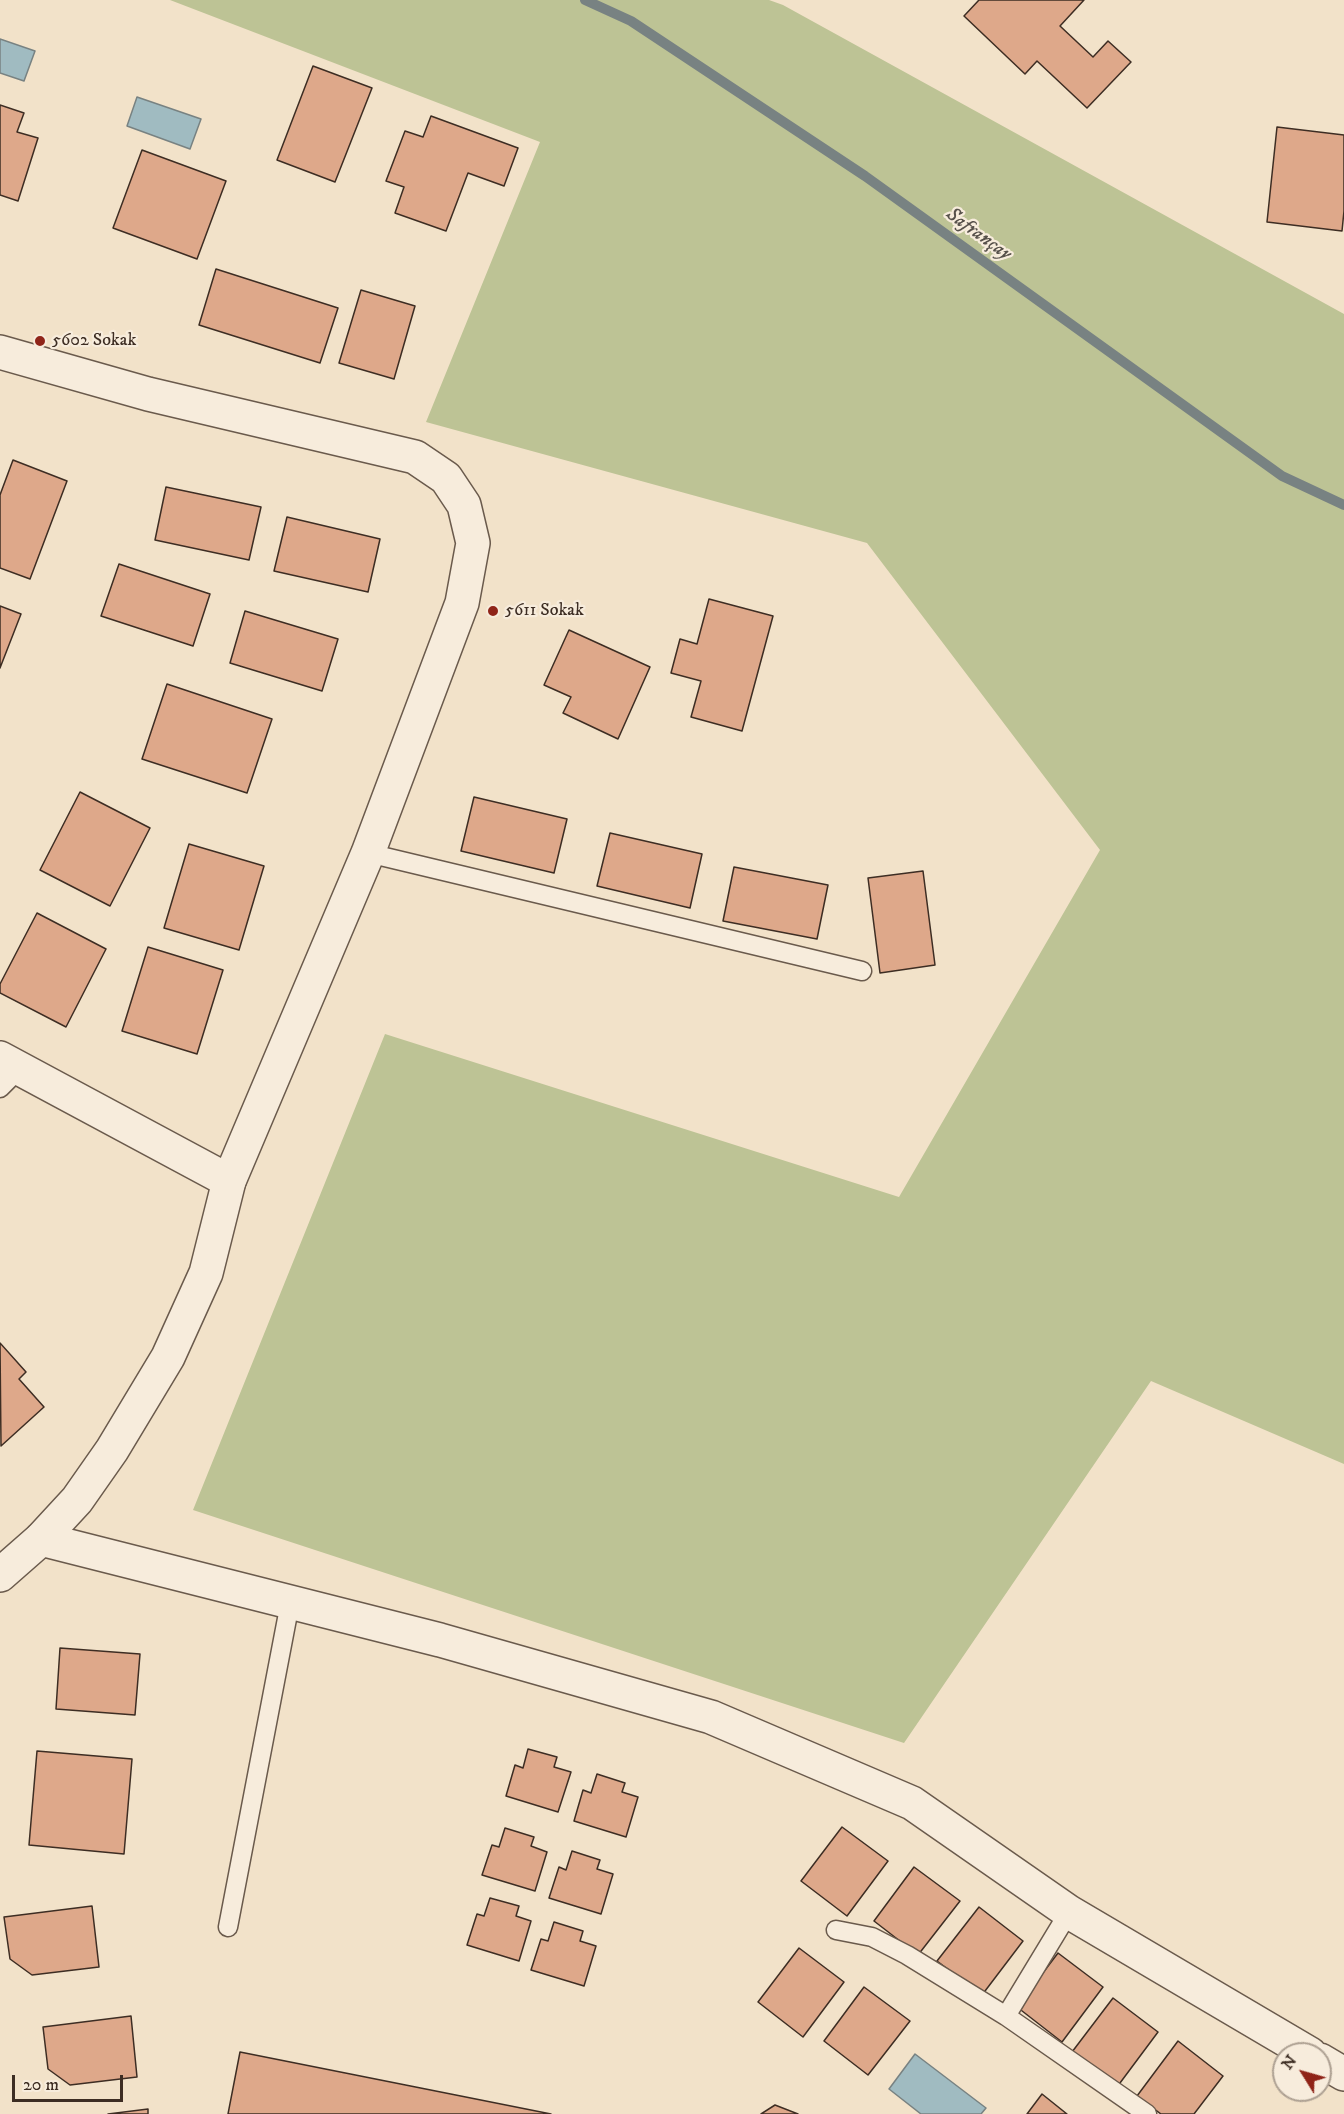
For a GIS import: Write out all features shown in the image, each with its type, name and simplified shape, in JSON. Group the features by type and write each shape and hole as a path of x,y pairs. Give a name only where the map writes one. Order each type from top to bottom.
{"street":[{"path":"0,352 148,394 415,457 446,478 464,505 473,543 462,603 368,854 229,1181 206,1273 168,1357 112,1450 77,1500 41,1539 0,1575"},
{"path":"6,1071 229,1181"},
{"path":"41,1539 440,1640 711,1717 912,1803 1069,1912 1290,2042"}],"lane":[{"path":"368,854 862,970"},
{"path":"228,1927 290,1603"},
{"path":"1006,2016 1069,1912"},
{"path":"836,1930 872,1937 907,1955 1006,2016 1147,2114"}],"green space":[{"path":"170,0 769,0 783,5 1344,314 1344,1464 1151,1381 904,1743 193,1510 385,1034 899,1197 1100,850 867,543 426,422 540,142"}],"water":[{"path":"0,39 35,51 24,81 0,73"},
{"path":"137,97 201,119 190,149 127,126"},
{"path":"915,2054 986,2108 981,2114 921,2114 889,2089"}],"building":[{"path":"979,0 1084,0 1060,26 1093,57 1108,41 1131,62 1087,108 1037,61 1025,74 964,16"},
{"path":"313,66 372,88 335,182 277,160"},
{"path":"0,105 24,113 17,132 38,138 18,201 0,195"},
{"path":"431,116 518,148 504,186 468,173 446,231 395,213 404,187 386,181 405,131 423,137"},
{"path":"1277,127 1344,135 1342,231 1267,222"},
{"path":"142,150 226,181 197,259 113,228"},
{"path":"216,269 338,308 320,363 199,325"},
{"path":"361,290 415,306 394,379 339,363"},
{"path":"13,460 67,481 30,579 0,568 0,495"},
{"path":"166,487 261,507 249,560 155,540"},
{"path":"287,517 380,539 368,592 274,571"},
{"path":"119,564 210,594 193,646 101,616"},
{"path":"709,599 773,616 742,731 691,717 701,681 671,673 680,639 697,644"},
{"path":"0,606 21,614 0,668"},
{"path":"245,611 338,639 322,691 230,663"},
{"path":"569,630 650,667 618,739 563,713 571,697 544,685"},
{"path":"167,684 272,719 247,793 142,759"},
{"path":"80,792 150,828 110,906 40,870"},
{"path":"474,797 567,819 554,873 461,851"},
{"path":"610,833 702,854 690,908 597,886"},
{"path":"189,844 264,866 239,950 164,928"},
{"path":"734,867 828,885 817,939 723,921"},
{"path":"923,871 935,965 880,973 868,878"},
{"path":"37,913 106,949 66,1027 0,993 0,984"},
{"path":"148,947 223,970 197,1054 122,1031"},
{"path":"0,1343 26,1372 19,1379 44,1407 1,1446"},
{"path":"60,1648 140,1654 135,1715 56,1709"},
{"path":"528,1749 557,1757 554,1767 571,1772 558,1812 506,1796 515,1765 523,1768"},
{"path":"37,1751 132,1759 124,1854 29,1845"},
{"path":"597,1774 625,1783 622,1792 638,1797 626,1837 574,1821 583,1790 591,1793"},
{"path":"842,1827 888,1861 847,1916 801,1881"},
{"path":"505,1828 534,1837 531,1846 547,1852 535,1891 482,1875 492,1845 499,1847"},
{"path":"572,1851 600,1860 597,1869 613,1874 601,1914 549,1898 559,1867 566,1870"},
{"path":"914,1867 960,1901 918,1955 874,1921"},
{"path":"490,1898 519,1906 516,1916 531,1921 519,1961 467,1945 477,1914 484,1916"},
{"path":"92,1906 99,1967 32,1975 10,1959 4,1917"},
{"path":"979,1907 1023,1941 982,1995 937,1961"},
{"path":"554,1922 583,1931 580,1941 596,1946 584,1986 531,1970 541,1939 548,1941"},
{"path":"799,1948 844,1982 803,2037 758,2002"},
{"path":"1058,1953 1103,1987 1062,2042 1017,2007"},
{"path":"864,1987 910,2021 868,2075 824,2041"},
{"path":"1113,1998 1158,2032 1117,2087 1072,2052"},
{"path":"131,2016 137,2077 70,2085 48,2069 43,2027"},
{"path":"1178,2041 1223,2076 1194,2114 1161,2114 1137,2096"},
{"path":"240,2052 551,2114 228,2114"},
{"path":"1042,2094 1067,2114 1027,2114"},
{"path":"775,2105 798,2114 761,2114"},
{"path":"148,2109 148,2114 108,2114"}],"waterway":[{"name":"Safrançay","path":"585,0 631,21 865,176 1282,476 1344,505"}],"place":[{"name":"5602 Sokak","path":"40,341"},
{"name":"5611 Sokak","path":"493,611"}]}
